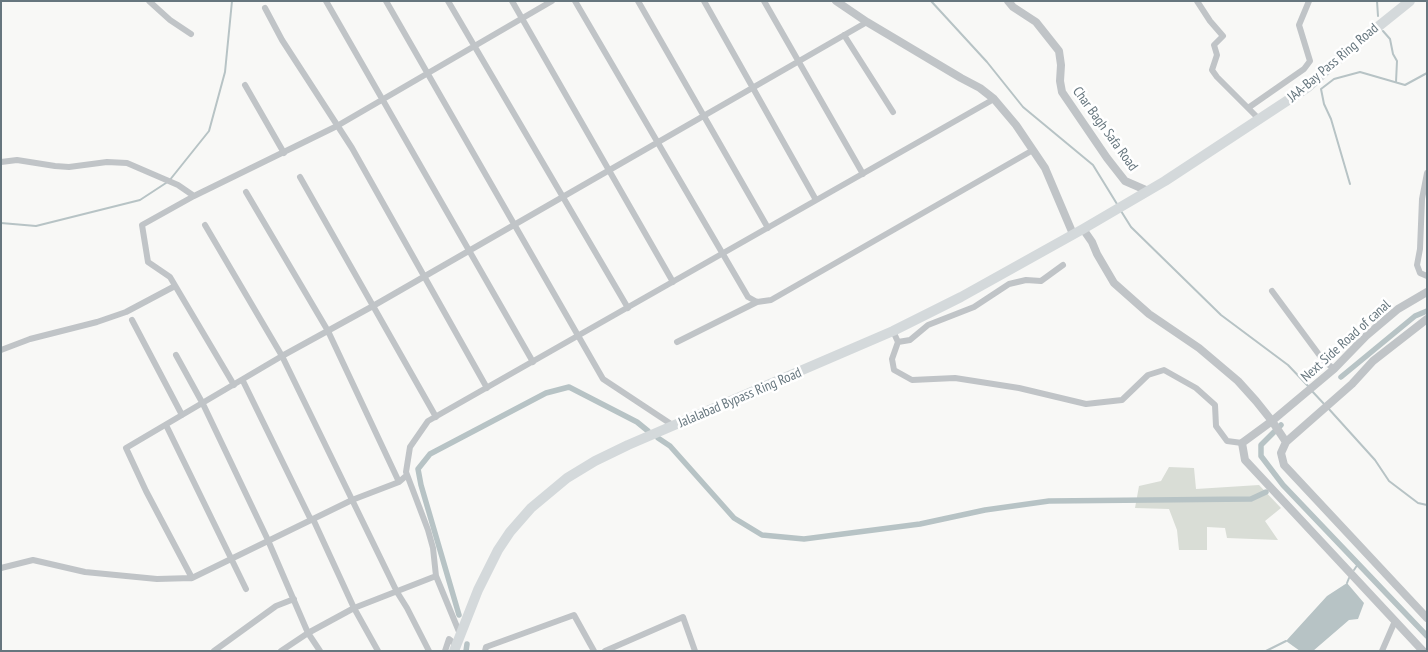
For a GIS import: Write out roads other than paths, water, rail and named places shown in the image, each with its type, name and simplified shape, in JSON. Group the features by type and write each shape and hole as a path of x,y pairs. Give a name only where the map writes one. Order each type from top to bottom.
{"highway":[{"name":"JAA-Bay Pass Ring Road","path":"1143,193 1204,156 1308,87 1410,1"},
{"name":"Jalalabad Bypass Ring Road","path":"455,648 478,590 498,550 510,532 531,508 567,478 595,461 893,331 961,297 1143,193"}],"street":[{"path":"149,1 170,20 191,34"},
{"path":"326,1 533,362"},
{"path":"386,1 603,378 674,426"},
{"path":"448,1 628,308"},
{"path":"512,1 673,282"},
{"path":"234,385 170,277 148,262 142,225 194,196 337,126 552,1"},
{"path":"575,1 748,297 757,302"},
{"path":"638,1 768,228"},
{"path":"704,1 816,200"},
{"path":"764,1 863,174"},
{"path":"836,1 867,22 980,88 994,100 1016,125 1045,168 1073,234"},
{"name":"Char Bagh Safa Road","path":"1008,1 1013,7 1036,22 1059,51 1062,92 1125,181 1143,193"},
{"path":"1197,1 1223,36 1214,45 1217,55 1212,70 1260,120"},
{"path":"1248,108 1304,70 1310,61 1299,25 1309,1"},
{"path":"265,8 282,40 352,148 487,388"},
{"path":"192,578 146,492 126,448 282,356 373,306 563,197 608,169 867,22"},
{"path":"844,35 892,112"},
{"path":"245,85 284,152"},
{"path":"460,634 436,576 433,548 428,530 406,472 410,447 428,421 994,100"},
{"path":"677,342 757,302 771,300 1033,150"},
{"path":"1,162 17,160 55,166 107,162 127,163 178,185 194,196"},
{"path":"1427,173 1422,199 1418,265 1420,273 1427,276"},
{"path":"300,176 436,417"},
{"path":"246,192 328,331 398,482"},
{"path":"205,225 282,356 397,592 428,651"},
{"path":"1083,229 1114,284 1149,314 1199,348 1238,381 1273,422 1285,440 1282,453 1284,465 1427,618"},
{"path":"898,342 910,340 928,325 974,307 1009,284 1026,280 1041,281 1063,265"},
{"path":"1,350 30,339 97,322 126,312 176,286"},
{"path":"1272,291 1331,372"},
{"name":"Next Side Road of canal","path":"1242,443 1273,422 1331,372 1366,336 1398,309 1427,292"},
{"path":"1285,440 1300,432 1352,384 1373,361 1427,318"},
{"path":"132,320 182,415"},
{"path":"893,331 898,342 892,359 894,370 912,380 955,378 1019,388 1086,404 1122,400 1148,375 1164,370 1196,388 1216,404 1216,426 1227,441 1242,443 1245,460 1423,651"},
{"path":"176,355 203,404 268,540 308,633 320,651"},
{"path":"243,380 354,608 378,651"},
{"path":"166,425 246,589"},
{"path":"1,568 33,560 85,572 157,579 192,578 352,500 398,482 407,475"},
{"path":"281,651 308,633 354,608 436,576"},
{"path":"214,651 276,606 294,599"},
{"path":"485,651 486,647 574,615 594,651"},
{"path":"605,651 683,617 695,651"},
{"path":"1382,651 1395,622"},
{"path":"445,651 449,639 455,648"}],"waterway":[{"path":"1,223 36,226 140,200 169,181 209,131 225,72 232,1"},
{"path":"931,1 987,62 1023,107 1093,165 1117,204"},
{"path":"1377,1 1378,16"},
{"path":"1383,31 1390,39 1393,54 1397,61 1396,82"},
{"path":"1350,184 1331,119 1324,104 1321,89 1334,79 1360,72 1405,85 1427,73"},
{"path":"1121,211 1131,227 1221,315 1288,365 1308,386"},
{"path":"1341,377 1415,316 1427,311"},
{"path":"459,615 418,469 430,454 546,393 569,387 637,422 648,431"},
{"path":"1311,390 1325,405"},
{"path":"1328,408 1375,460 1389,481 1418,503 1427,505"},
{"path":"1281,425 1261,445 1261,456 1283,485 1427,636"},
{"path":"658,438 670,446 734,518 762,535 804,539 920,524 985,510 1049,501 1251,499 1266,492"},
{"path":"1354,570 1358,564"},
{"path":"1347,583 1349,578"},
{"path":"1266,651 1286,641"},
{"path":"466,651 467,644"}]}
